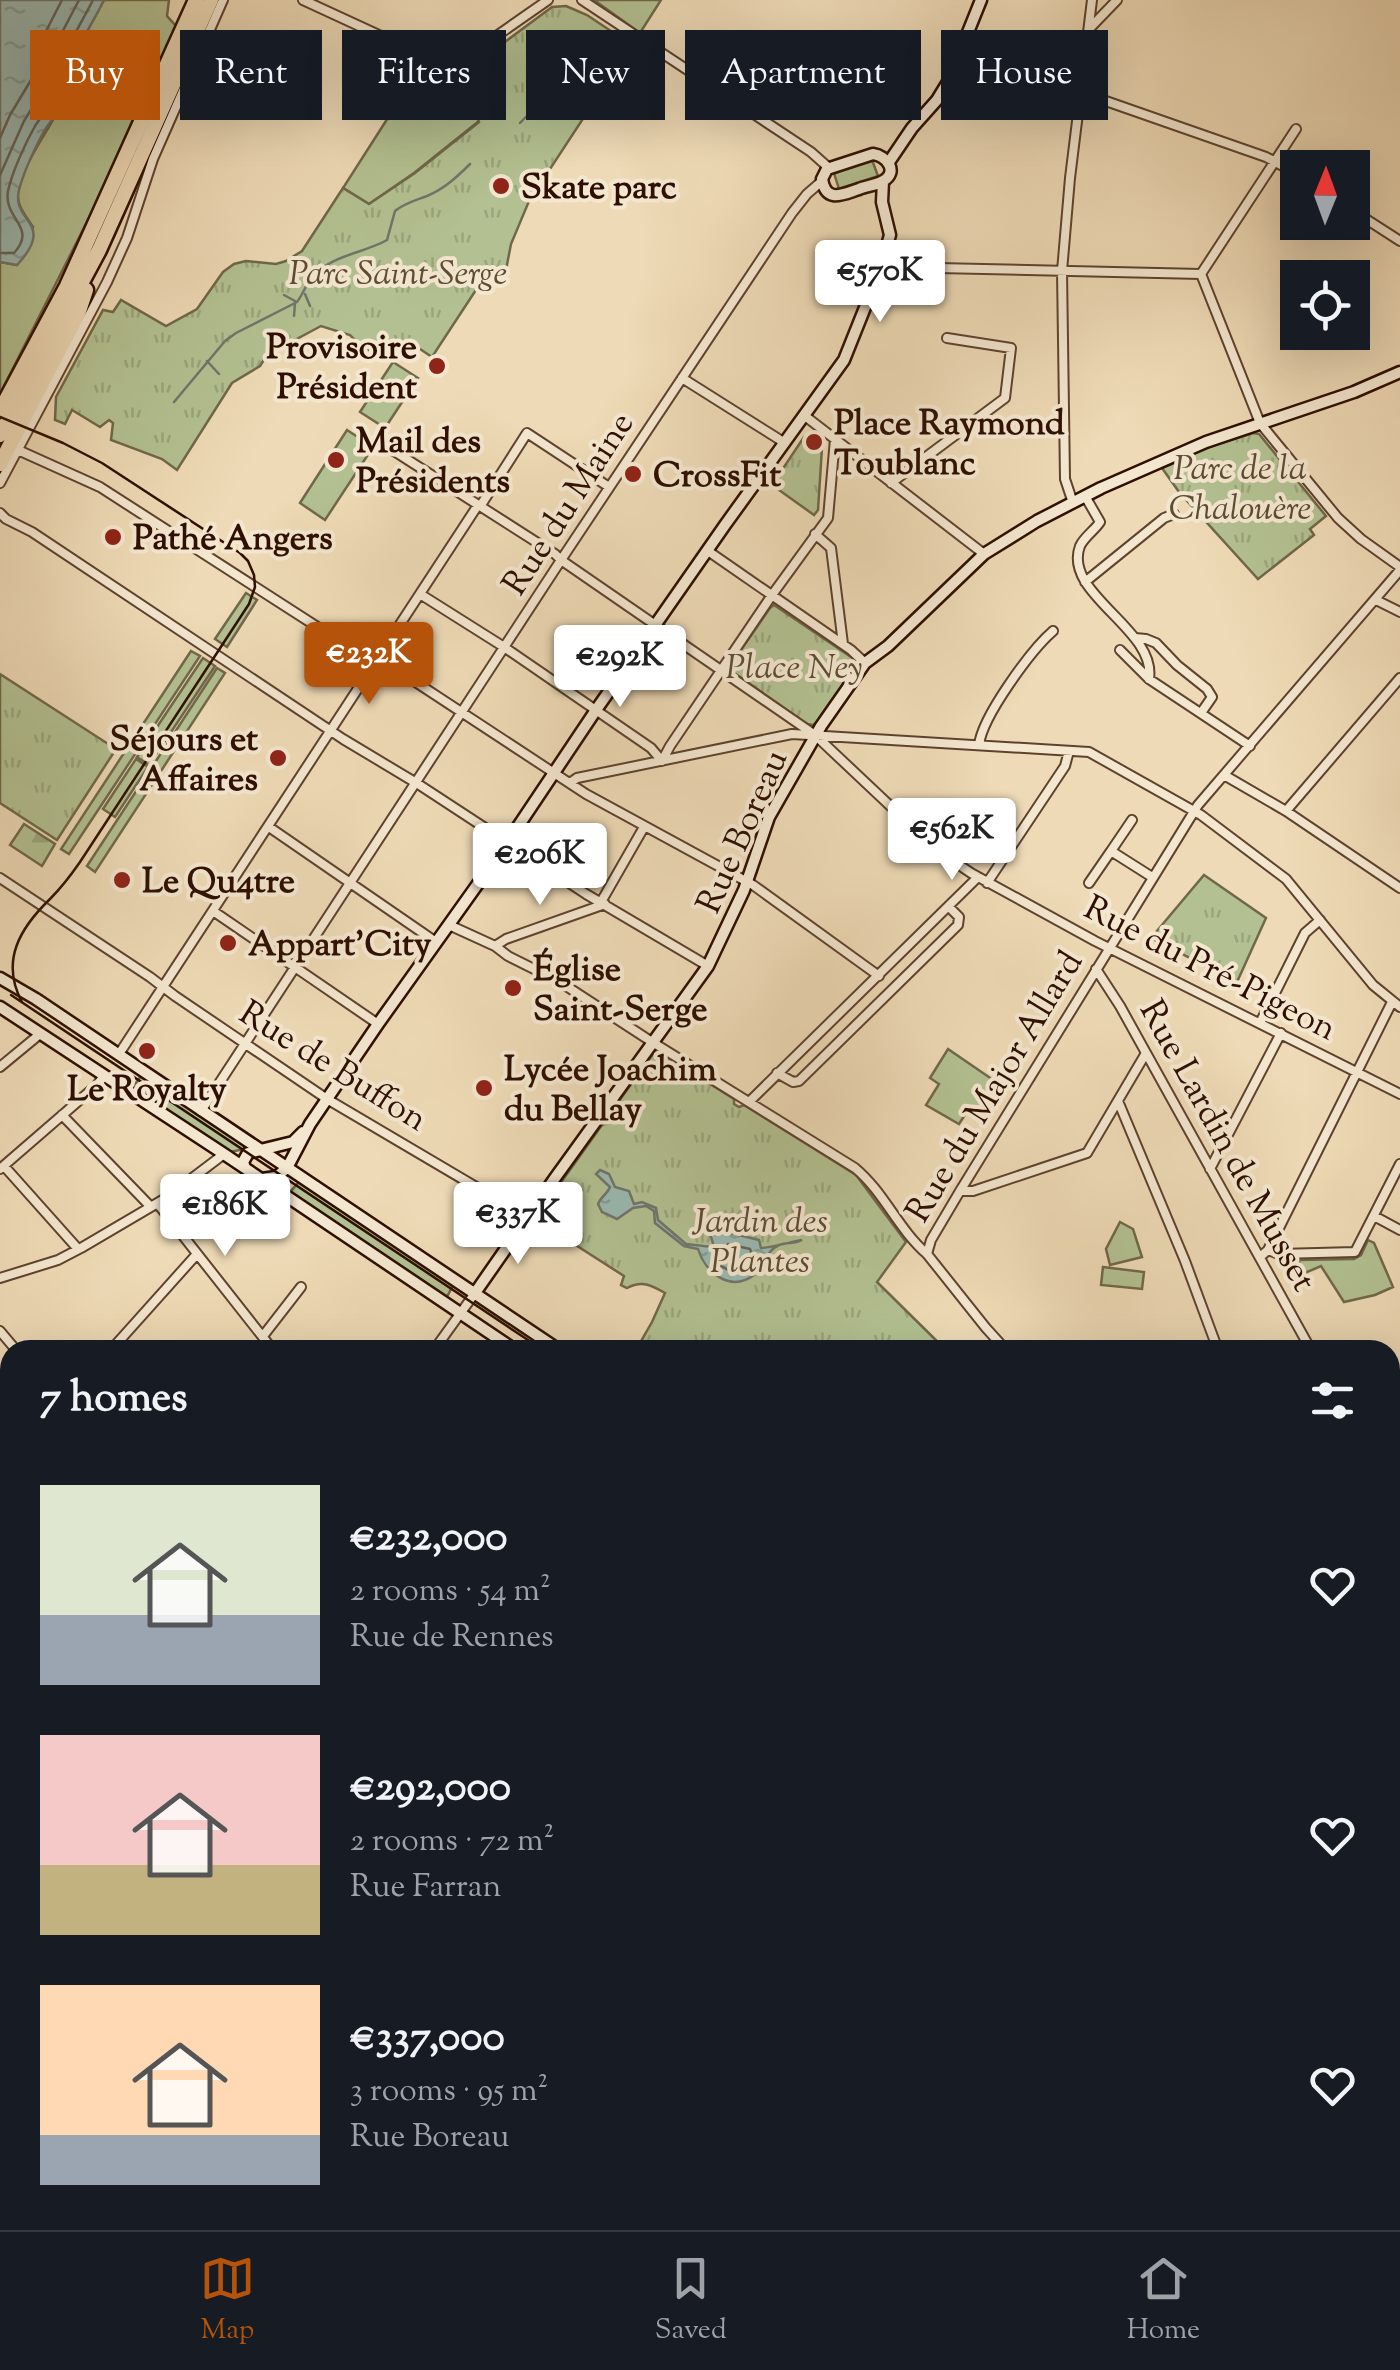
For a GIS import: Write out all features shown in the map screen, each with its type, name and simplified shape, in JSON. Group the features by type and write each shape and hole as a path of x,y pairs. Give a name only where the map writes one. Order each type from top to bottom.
{"highway":[{"path":"0,411 67,286 196,0"},
{"path":"0,435 99,250 212,0"},
{"path":"0,464 78,314 99,250"}],"main road":[{"path":"885,158 906,130 926,115 948,82 980,0"},
{"path":"874,154 885,158 890,173 882,181 833,195 824,189 823,174 828,168 874,154"},
{"path":"262,1179 276,1178 286,1168 310,1124 378,1024 844,360 890,235 882,181"},
{"path":"856,190 870,195 884,210"},
{"name":"Rue Boreau","path":"475,1293 708,966 746,882 769,818 816,735 866,663 984,554 1025,528 1206,442 1354,392 1400,372"},
{"path":"0,978 545,1340"},
{"path":"0,1007 224,1154 245,1162 262,1179 499,1340"},
{"path":"245,1162 248,1153 293,1142 310,1124"}],"street":[{"path":"0,483 97,303 127,238 152,159 223,0"},
{"path":"303,0 446,66 462,60 548,0"},
{"path":"582,0 811,152 828,168"},
{"path":"1090,28 1092,0"},
{"path":"1090,28 1117,0"},
{"path":"1108,102 1280,164"},
{"path":"1073,502 1065,480 1062,271 1077,120"},
{"path":"1201,274 1296,129"},
{"name":"Rue du Maine","path":"201,1112 609,487 792,213 822,181"},
{"path":"1370,222 1400,241"},
{"path":"882,264 1201,274"},
{"path":"1201,274 1260,423 1338,518 1400,568"},
{"path":"78,314 97,303"},
{"path":"891,482 1005,398 1011,348 947,338"},
{"path":"682,378 785,443"},
{"path":"804,416 984,554"},
{"path":"119,1054 527,433 609,487"},
{"path":"662,761 830,514 835,440"},
{"name":"Rue du Pré-Pigeon","path":"383,444 556,554 816,735 937,850 982,880 1108,948 1400,1094"},
{"path":"18,450 100,486 570,783 754,885 879,976"},
{"path":"1086,496 1100,522 1080,548 1079,572 1135,638 1150,671 1149,679"},
{"path":"1085,582 1174,514"},
{"path":"2,520 32,532 506,843 708,966"},
{"path":"816,534 831,548 844,644"},
{"path":"708,551 866,663"},
{"name":"Rue du Major Allard","path":"926,1254 960,1190 1194,812 1400,568"},
{"path":"420,594 596,710 651,748 662,761"},
{"path":"1376,600 1400,612"},
{"path":"979,745 986,724 1029,656 1053,631"},
{"path":"1135,638 1156,642 1207,689 1212,697 1202,713"},
{"path":"1120,650 1149,679 1250,746"},
{"path":"1286,812 1400,678"},
{"path":"570,783 577,778 792,734 1092,754 1194,812 1286,878 1373,985 1396,1005 1357,1072 1264,1254 1356,1252 1400,1164"},
{"path":"749,1102 948,907 982,880 1065,766 1070,751"},
{"path":"1224,775 1400,888"},
{"path":"1089,883 1132,820"},
{"path":"269,826 436,942"},
{"path":"495,946 603,903 644,827"},
{"path":"1111,851 1152,877"},
{"name":"Rue de Buffon","path":"0,878 328,1098 527,1217"},
{"path":"777,1073 799,1081 958,925 959,917 948,907"},
{"path":"213,912 378,1024"},
{"path":"1260,1023 1305,933 1320,920"},
{"path":"448,924 560,982 864,1175 915,1244 997,1340"},
{"name":"Rue Lardin de Musset","path":"1096,968 1210,1169 1264,1254 1307,1340"},
{"path":"1210,1169 1281,1033"},
{"path":"0,1068 40,1034"},
{"path":"960,1190 972,1191 1088,1153 1146,1053"},
{"path":"78,1249 2,1168 104,1076"},
{"path":"1118,1101 1214,1340"},
{"path":"62,1115 154,1205 266,1340"},
{"path":"0,1278 58,1260 78,1249 185,1186 224,1154"},
{"path":"1374,1216 1400,1230"},
{"path":"120,1340 197,1254"},
{"path":"263,1336 301,1288"},
{"path":"441,1340 475,1293"}],"green space":[{"path":"104,0 169,0 167,16 176,26 160,62 160,30 89,28"},
{"path":"594,0 661,0 642,30 636,30"},
{"name":"Parc Saint-Serge","path":"566,6 610,30 526,30 526,120 582,120 529,201 511,244 505,275 491,267 432,357 414,345 384,349 374,342 368,350 360,350 350,335 321,326 267,355 260,366 232,383 177,470 162,459 111,440 113,423 109,420 100,427 72,410 65,424 55,420 56,397 103,310 113,312 121,300 166,326 197,309 223,272 234,264 276,264 302,251 343,188 369,204 415,173 478,120 506,120 506,41 552,7"},
{"path":"52,120 134,120 0,394 0,262 17,265 33,227 22,210 18,192 31,157"},
{"path":"387,120 479,120 369,204 343,188"},
{"path":"872,160 878,176 839,189 834,173"},
{"path":"393,362 418,378 385,428 360,412"},
{"path":"347,430 373,447 325,520 300,503"},
{"name":"Parc de la Chalouère","path":"1259,434 1326,516 1310,529 1314,535 1258,579 1162,468 1199,450"},
{"name":"Place Raymond Toublanc","path":"804,437 810,437 822,448 818,510 814,515 772,485"},
{"path":"246,593 257,600 227,647 215,639"},
{"name":"Place Ney","path":"774,605 854,659 855,667 813,725 730,670"},
{"path":"191,651 200,656 69,854 61,849"},
{"path":"203,658 215,666 149,765 137,757"},
{"path":"217,668 225,673 95,872 87,866"},
{"path":"0,674 116,749 57,840 0,803"},
{"path":"136,759 148,767 115,817 103,809"},
{"path":"24,824 55,844 42,866 10,845"},
{"path":"1204,875 1266,918 1237,982 1151,938"},
{"path":"948,1049 1002,1086 981,1114 970,1107 959,1124 926,1105 939,1084 930,1078"},
{"name":"Jardin des Plantes","path":"656,1050 734,1099 734,1104 744,1105 856,1175 906,1242 877,1282 936,1340 642,1340 665,1293 646,1284 627,1288 621,1285 624,1276 574,1244 550,1242 542,1234 537,1216 602,1125 612,1122 611,1112"},
{"path":"141,1076 245,1149 230,1152 133,1087"},
{"path":"299,1182 453,1285 448,1295 290,1192"},
{"path":"1120,1222 1133,1229 1142,1257 1110,1265 1106,1249"},
{"path":"1368,1240 1374,1243 1393,1287 1375,1295 1344,1302 1321,1266 1305,1273 1298,1260 1354,1259 1361,1255"},
{"path":"1103,1267 1144,1272 1142,1289 1101,1285"}],"water":[{"path":"0,0 104,0 88,30 30,30 30,120 52,120 29,161 19,190 18,201 33,231 33,240 17,265 0,262"},
{"path":"600,1170 609,1174 615,1187 629,1191 634,1204 642,1202 656,1208 658,1220 686,1244 712,1247 709,1231 714,1229 759,1240 761,1248 779,1245 754,1275 728,1281 712,1272 698,1249 684,1246 655,1223 654,1211 646,1206 633,1208 617,1219 602,1212 598,1204 610,1187 596,1174"}],"waterway":[{"path":"520,123 526,117"},
{"path":"174,402 225,341 297,302 311,278 330,263 387,240 395,211 439,190 470,164"},
{"path":"305,294 310,306"},
{"path":"284,295 295,301"},
{"path":"294,316 295,303"},
{"path":"207,361 219,374"}],"tram line":[{"path":"0,417 102,463 240,553 248,561 255,587 249,604 80,862 22,934 13,959 22,1002"},
{"path":"11,995 528,1340"}],"place":[{"name":"Skate parc","path":"501,186"},
{"name":"Provisoire Président","path":"437,366"},
{"name":"Place Raymond Toublanc","path":"814,442"},
{"name":"Mail des Présidents","path":"336,460"},
{"name":"CrossFit","path":"633,474"},
{"name":"Pathé Angers","path":"113,537"},
{"name":"Séjours et Affaires","path":"278,758"},
{"name":"Le Qu4tre","path":"122,880"},
{"name":"Appart'City","path":"228,943"},
{"name":"Église Saint-Serge","path":"513,988"},
{"name":"Le Royalty","path":"147,1051"},
{"name":"Lycée Joachim du Bellay","path":"484,1088"}]}
